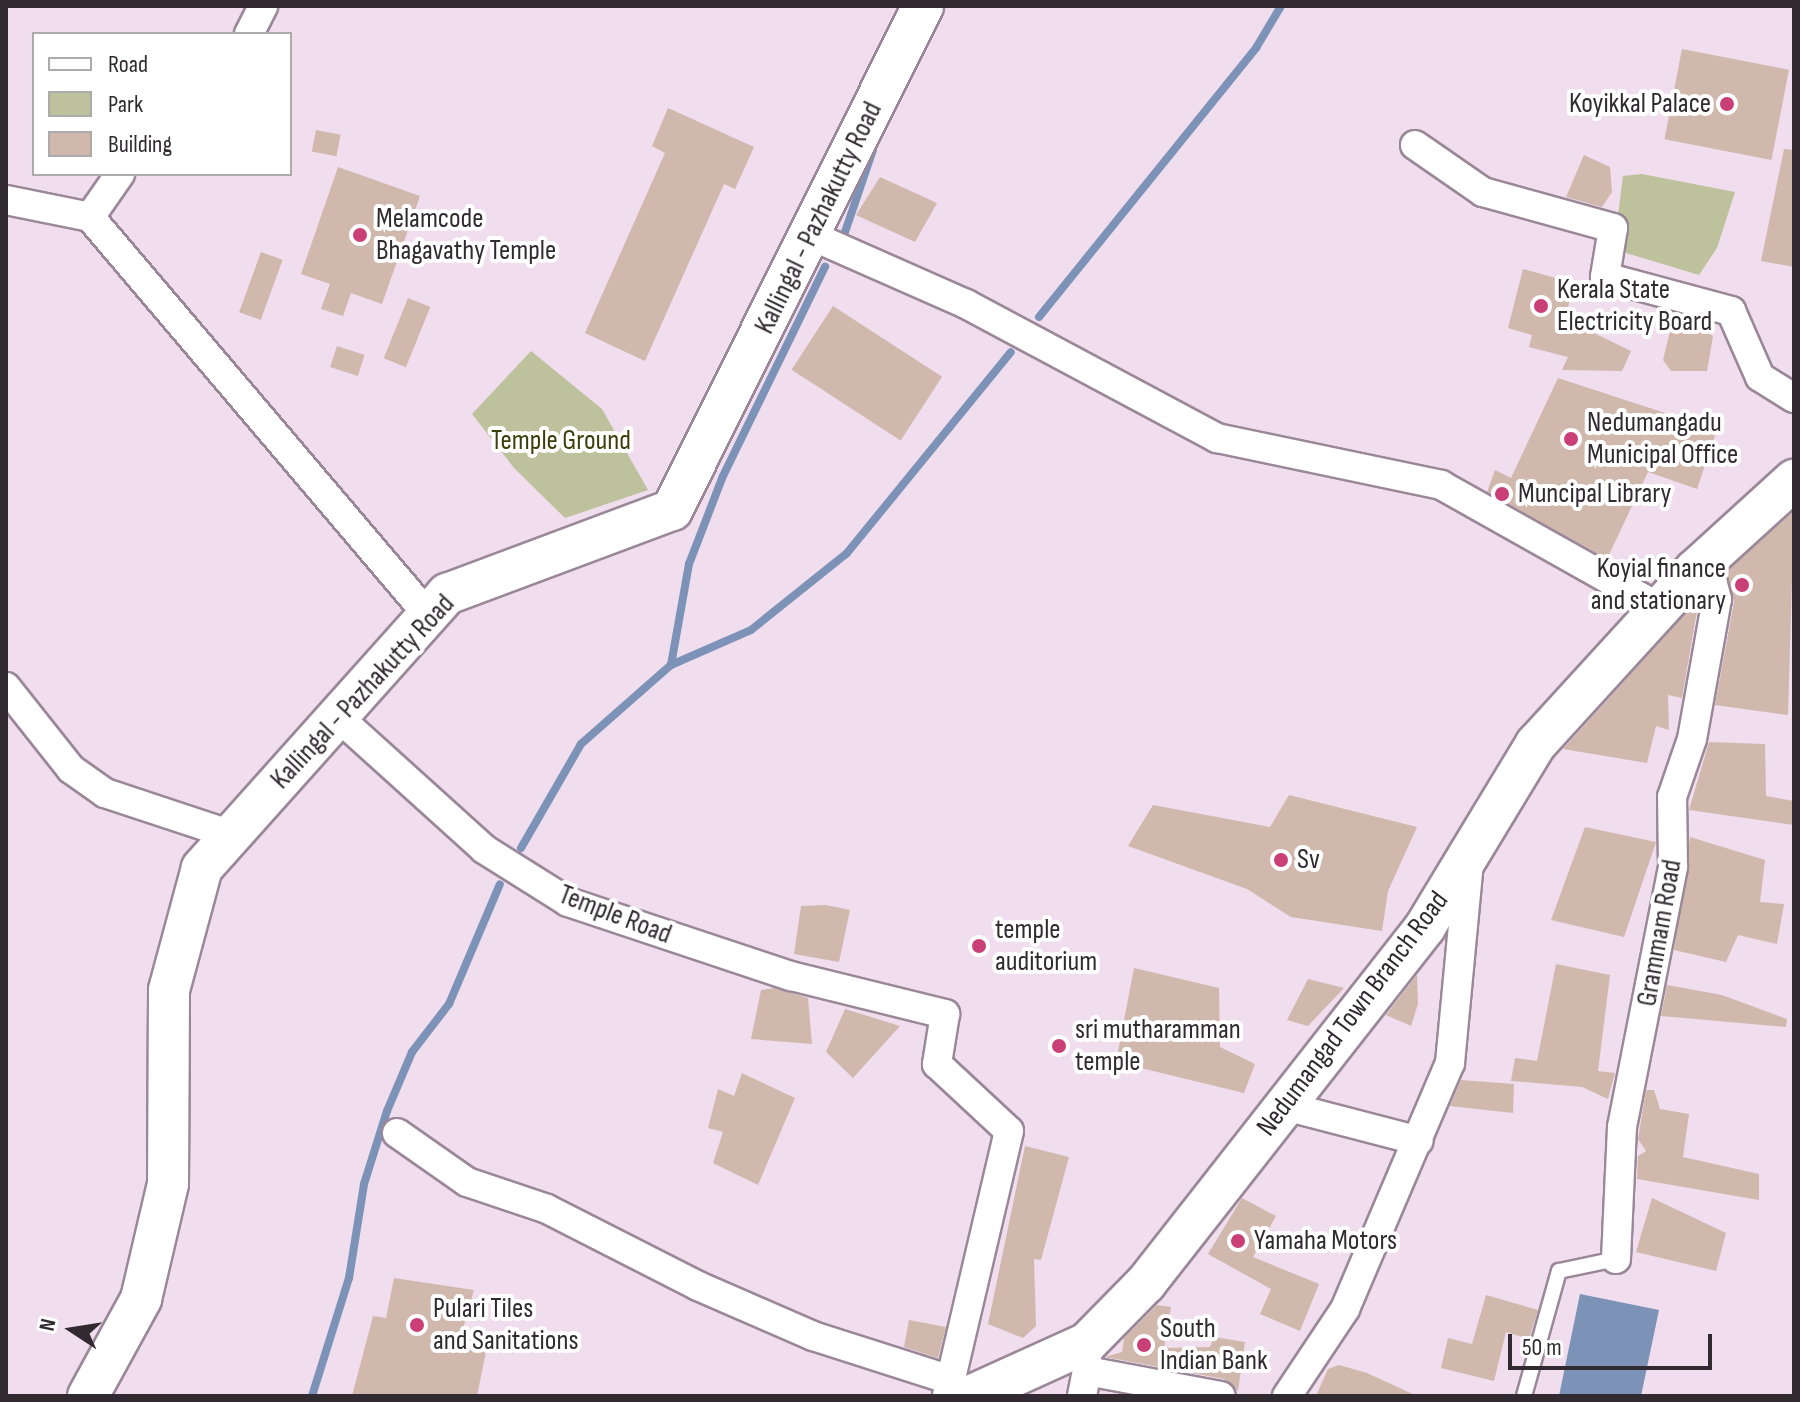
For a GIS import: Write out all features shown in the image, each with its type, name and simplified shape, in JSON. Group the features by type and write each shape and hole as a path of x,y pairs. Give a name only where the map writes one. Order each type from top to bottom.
{"main road":[{"name":"Kallingal - Pazhakutty Road","path":"88,1396 141,1299 168,1184 169,990 202,868 447,594 672,510 812,236 923,6"},
{"name":"Nedumangad Town Branch Road","path":"956,1391 1085,1370 1146,1283 1425,927 1536,744 1695,570 1794,480"}],"street":[{"path":"250,32 263,6"},
{"path":"1415,145 1483,192 1613,228 1605,277 1731,311 1760,377 1794,398"},
{"path":"90,217 119,176"},
{"path":"6,200 90,217 428,615"},
{"path":"812,236 966,304 1217,438 1441,485 1660,608"},
{"name":"Grammam Road","path":"1616,1259 1622,1127 1673,866 1672,797 1692,739 1717,599 1695,570"},
{"path":"6,687 71,769 105,793 232,835"},
{"name":"Temple Road","path":"337,716 484,849 568,902 791,976 945,1014 937,1064 1009,1131 956,1391"},
{"path":"1287,1396 1345,1309 1450,1063 1470,853"},
{"path":"1285,1106 1419,1141"},
{"path":"397,1133 467,1182 547,1209 698,1286 813,1336 956,1391"},
{"path":"1085,1370 1221,1396"}],"lane":[{"path":"1524,1396 1559,1271 1616,1259"}],"green space":[{"path":"1642,174 1735,192 1717,248 1699,275 1626,253 1618,215 1623,176"},
{"name":"Temple Ground","path":"531,351 602,409 648,490 565,518 514,468 472,414"}],"water":[{"path":"1580,1294 1659,1310 1641,1396 1559,1396"}],"building":[{"name":"Koyikkal Palace","path":"1682,49 1789,70 1771,160 1664,139"},
{"path":"668,108 754,147 735,189 724,184 645,361 585,333 665,153 652,146"},
{"name":"Melamcode Bhagavathy Temple","path":"316,130 341,135 336,156 312,152"},
{"path":"1784,149 1794,150 1794,267 1761,261"},
{"path":"1584,155 1610,167 1612,192 1602,207 1566,197"},
{"name":"Melamcode Bhagavathy Temple","path":"338,167 420,196 382,304 351,293 343,316 321,309 330,284 301,274"},
{"path":"880,177 937,203 915,242 856,215"},
{"path":"261,252 283,260 261,320 239,312"},
{"path":"1523,269 1574,283 1565,319 1631,351 1622,371 1562,370 1568,357 1529,347 1532,335 1508,328"},
{"name":"Melamcode Bhagavathy Temple","path":"408,298 430,307 406,367 384,358"},
{"path":"833,306 942,377 901,441 792,370"},
{"path":"1694,326 1713,336 1707,371 1671,371 1663,360 1671,327"},
{"path":"337,346 365,355 358,376 330,367"},
{"name":"Nedumangadu Municipal Office","path":"1558,378 1717,430 1697,489 1648,472 1607,559 1487,492 1495,470 1511,478"},
{"path":"1794,511 1788,715 1715,705 1734,602 1725,573"},
{"path":"1699,599 1682,698 1668,695 1669,730 1656,726 1647,763 1563,749"},
{"path":"1709,742 1765,744 1766,796 1794,801 1794,825 1689,810"},
{"name":"Sv","path":"1289,795 1417,827 1388,891 1382,931 1291,917 1247,889 1128,846 1153,805 1270,827"},
{"path":"1585,827 1656,842 1624,937 1551,920"},
{"path":"1690,837 1765,860 1760,902 1784,904 1777,944 1738,935 1726,962 1674,950"},
{"path":"826,905 850,910 839,962 794,954 801,906"},
{"path":"1556,964 1610,975 1598,1071 1615,1073 1608,1099 1582,1087 1511,1081 1515,1058 1537,1061"},
{"path":"1134,968 1219,988 1220,1047 1255,1064 1244,1093 1116,1062"},
{"path":"1417,975 1418,1004 1411,1026 1386,1015"},
{"path":"1308,979 1344,988 1308,1026 1287,1020"},
{"path":"1667,985 1722,995 1787,1019 1786,1027 1661,1016"},
{"path":"775,988 808,998 812,1044 751,1039 761,990"},
{"path":"845,1009 900,1026 853,1078 826,1052"},
{"path":"742,1073 795,1098 758,1185 713,1163 723,1132 708,1128 718,1089 734,1096"},
{"path":"1461,1080 1514,1084 1513,1113 1450,1106"},
{"path":"1646,1090 1654,1090 1660,1109 1689,1114 1683,1157 1759,1174 1759,1200 1637,1179 1638,1156 1646,1151 1638,1139"},
{"path":"1025,1146 1069,1157 1041,1260 1034,1259 1036,1326 1023,1338 988,1324"},
{"path":"1242,1198 1276,1216 1253,1257 1319,1284 1300,1331 1260,1314 1271,1289 1208,1254"},
{"path":"1652,1198 1726,1233 1716,1271 1636,1252"},
{"name":"Pulari Tiles and Sanitations","path":"394,1278 474,1290 462,1332 489,1337 477,1396 352,1396 373,1316 386,1318"},
{"path":"1486,1295 1538,1310 1529,1339 1506,1332 1494,1381 1441,1368 1448,1338 1472,1344"},
{"path":"1157,1305 1171,1307 1164,1348 1210,1347 1214,1337 1245,1342 1238,1391 1224,1379 1105,1357 1122,1352 1124,1338"},
{"path":"909,1320 946,1327 938,1358 904,1347"},
{"path":"1339,1365 1367,1373 1417,1396 1316,1396 1328,1369"}],"waterway":[{"path":"1039,317 1256,48 1281,6"},
{"path":"844,235 873,150"},
{"path":"521,848 581,744 671,665 689,564 723,476 825,267"},
{"path":"671,665 751,630 847,553 1011,352"},
{"path":"312,1396 349,1278 364,1184 387,1111 412,1052 449,1004 500,884"}],"place":[{"name":"Koyikkal Palace","path":"1727,104"},
{"name":"Melamcode Bhagavathy Temple","path":"360,235"},
{"name":"Kerala State Electricity Board","path":"1541,306"},
{"name":"Nedumangadu Municipal Office","path":"1571,439"},
{"name":"Muncipal Library","path":"1502,494"},
{"name":"Koyial finance and stationary","path":"1742,585"},
{"name":"Sv","path":"1281,860"},
{"name":"temple auditorium","path":"979,946"},
{"name":"sri mutharamman temple","path":"1059,1046"},
{"name":"Yamaha Motors","path":"1238,1241"},
{"name":"Pulari Tiles and Sanitations","path":"417,1325"},
{"name":"South Indian Bank","path":"1144,1345"}]}
